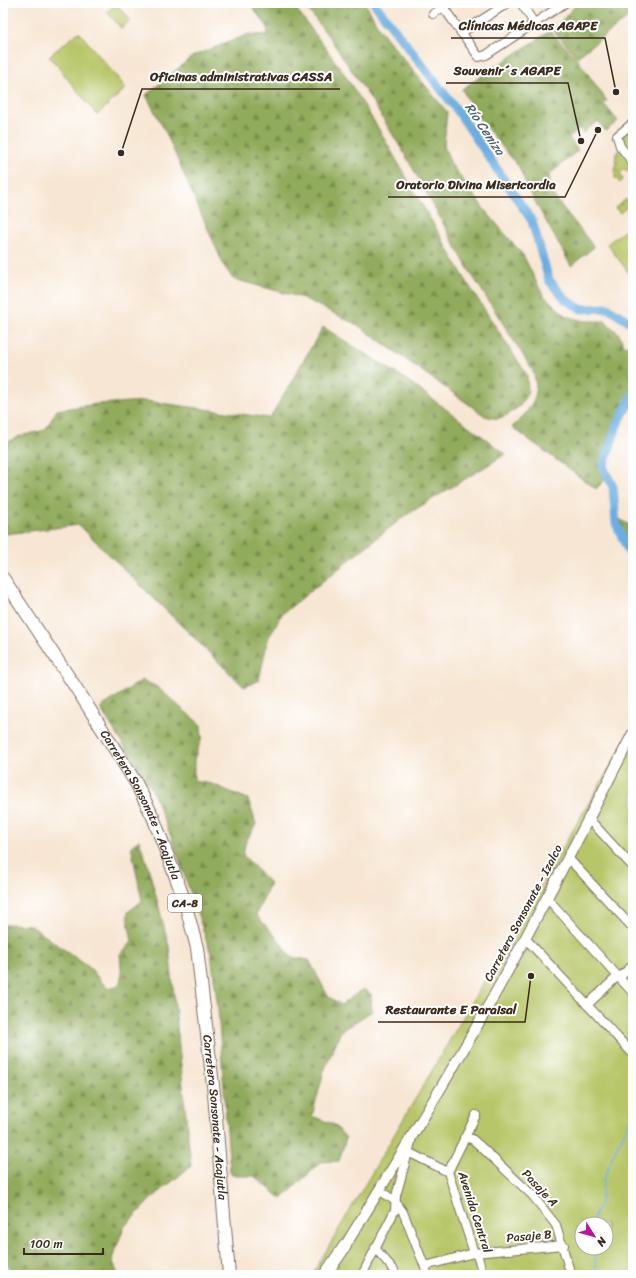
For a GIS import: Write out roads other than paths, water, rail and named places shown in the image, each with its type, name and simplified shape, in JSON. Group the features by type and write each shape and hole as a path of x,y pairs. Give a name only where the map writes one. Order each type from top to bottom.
{"highway":[{"name":"Carretera Sonsonate - Acajutla","path":"3,578 82,697 136,783 153,817 184,899 197,948 214,1094 229,1258 229,1275"},
{"name":"CA-8","path":"3,589 85,711 130,785 149,823 178,903 194,964 223,1275"},
{"path":"325,1275 345,1246"},
{"path":"329,1275 345,1246"},
{"path":"332,1275 345,1246"},
{"path":"229,1258 237,1275"}],"main road":[{"name":"Carretera Sonsonate - Izalco","path":"345,1246 412,1137 525,938 633,733"}],"street":[{"path":"461,33 508,3"},
{"path":"521,3 534,23"},
{"path":"433,14 446,5 461,33 479,57 486,56 565,3"},
{"path":"633,123 617,136 620,146 633,163"},
{"path":"588,818 633,867"},
{"path":"568,858 633,928"},
{"path":"547,898 633,993"},
{"path":"525,938 633,1054"},
{"path":"587,1005 633,965"},
{"name":"Avenida Central","path":"476,1115 448,1172 474,1253 478,1257 482,1275"},
{"path":"362,1275 395,1210 395,1200 412,1137"},
{"name":"Pasaje A","path":"464,1138 472,1140 479,1145 540,1203 556,1225 564,1245 572,1275"},
{"path":"408,1152 448,1172"},
{"path":"379,1190 395,1200 403,1212 428,1275"},
{"name":"Pasaje B","path":"425,1266 474,1253 564,1245"},
{"path":"375,1248 394,1270"}],"waterway":[{"name":"Río Ceniza","path":"374,3 457,110 532,221 549,280 566,300 581,309 608,308 633,324"},
{"path":"633,394 617,425 603,467 613,487 616,523 633,562"},
{"path":"594,1216 600,1205 603,1181 614,1153 633,1115"},
{"path":"595,1256 596,1275"}],"place":[{"name":"Clínicas Médicas AGAPE","path":"616,92"},
{"name":"Oratorio Divina Misericordia","path":"598,130"},
{"name":"Souvenir´s AGAPE","path":"581,141"},
{"name":"Oficinas administrativas CASSA","path":"121,153"},
{"name":"Restaurante E Paraisal","path":"531,976"}]}
